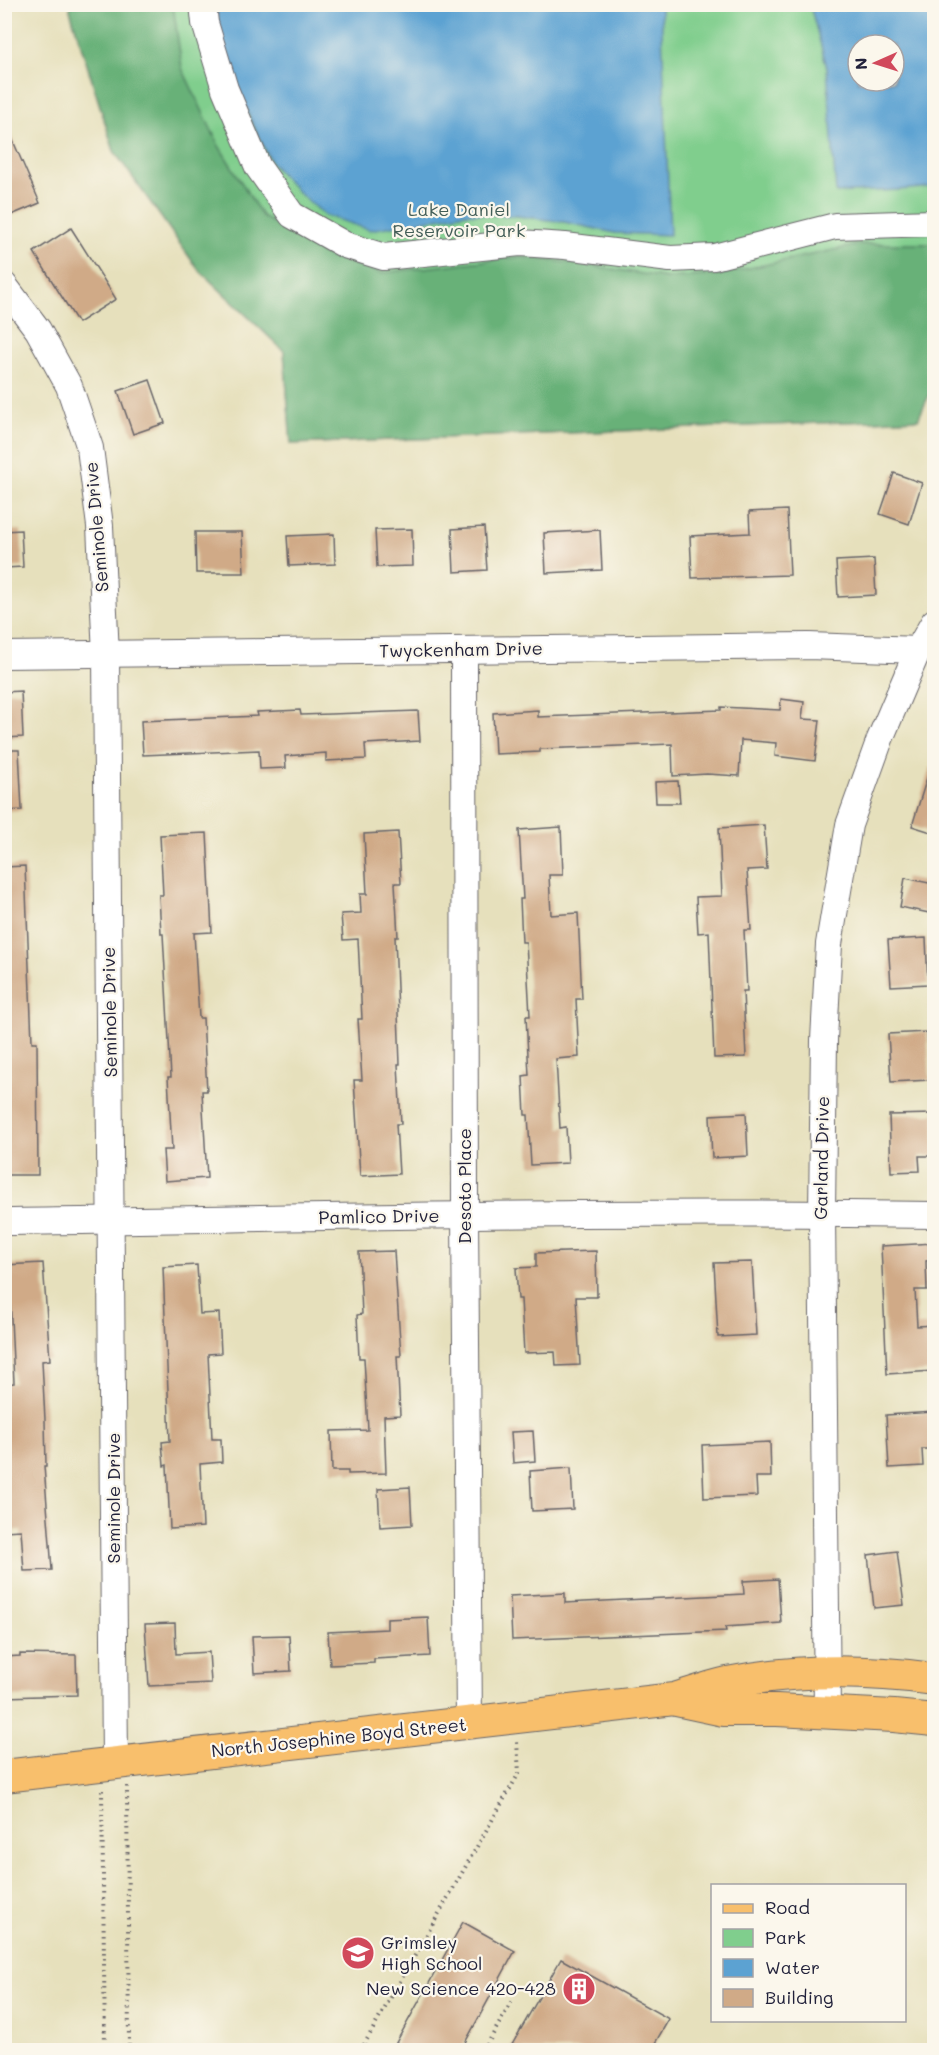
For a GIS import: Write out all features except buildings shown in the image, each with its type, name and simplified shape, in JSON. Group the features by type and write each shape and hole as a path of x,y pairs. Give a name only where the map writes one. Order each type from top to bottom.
{"main road":[{"name":"North Josephine Boyd Street","path":"4,1776 674,1699 726,1683 827,1672 929,1675"},
{"name":"North Josephine Boyd Street","path":"674,1699 724,1710 827,1713 934,1720"}],"street":[{"path":"203,4 205,23 229,98 258,167 292,215 345,245 384,257 520,243 670,259 714,256 834,226 934,223"},
{"name":"Seminole Drive","path":"4,285 38,330 69,386 90,448 100,526 106,655 115,1763"},
{"name":"Garland Drive","path":"827,1713 822,1213 824,1040 829,944 849,825 880,739 918,650 934,622"},
{"name":"Twyckenham Drive","path":"4,655 809,646 918,650"},
{"name":"Desoto Place","path":"464,650 469,1723"},
{"name":"Pamlico Drive","path":"4,1222 465,1215 822,1213 934,1215"}],"path":[{"path":"362,2050 519,1773 517,1738"},
{"path":"105,2050 115,1763"},
{"path":"115,1763 129,2050"},
{"path":"484,2050 512,2001"}],"green space":[{"name":"Lake Daniel Reservoir Park","path":"71,4 934,5 934,384 918,419 291,444 284,351 198,269 114,151 70,10"},
{"path":"71,5 173,5 182,68 219,146 262,216 324,254 381,273 518,257 581,264 667,278 717,275 862,244 934,244 934,384 918,419 291,444 284,351 198,269 114,151 70,10"}],"water":[{"path":"215,5 661,5 670,235 615,233 564,222 466,213 370,230 325,215 299,193 272,164 251,120 224,53"},
{"path":"810,5 934,5 934,186 836,193 827,68"}],"place":[{"name":"Grimsley High School","path":"358,1953"},
{"name":"New Science 420-428","path":"579,1989"}]}
